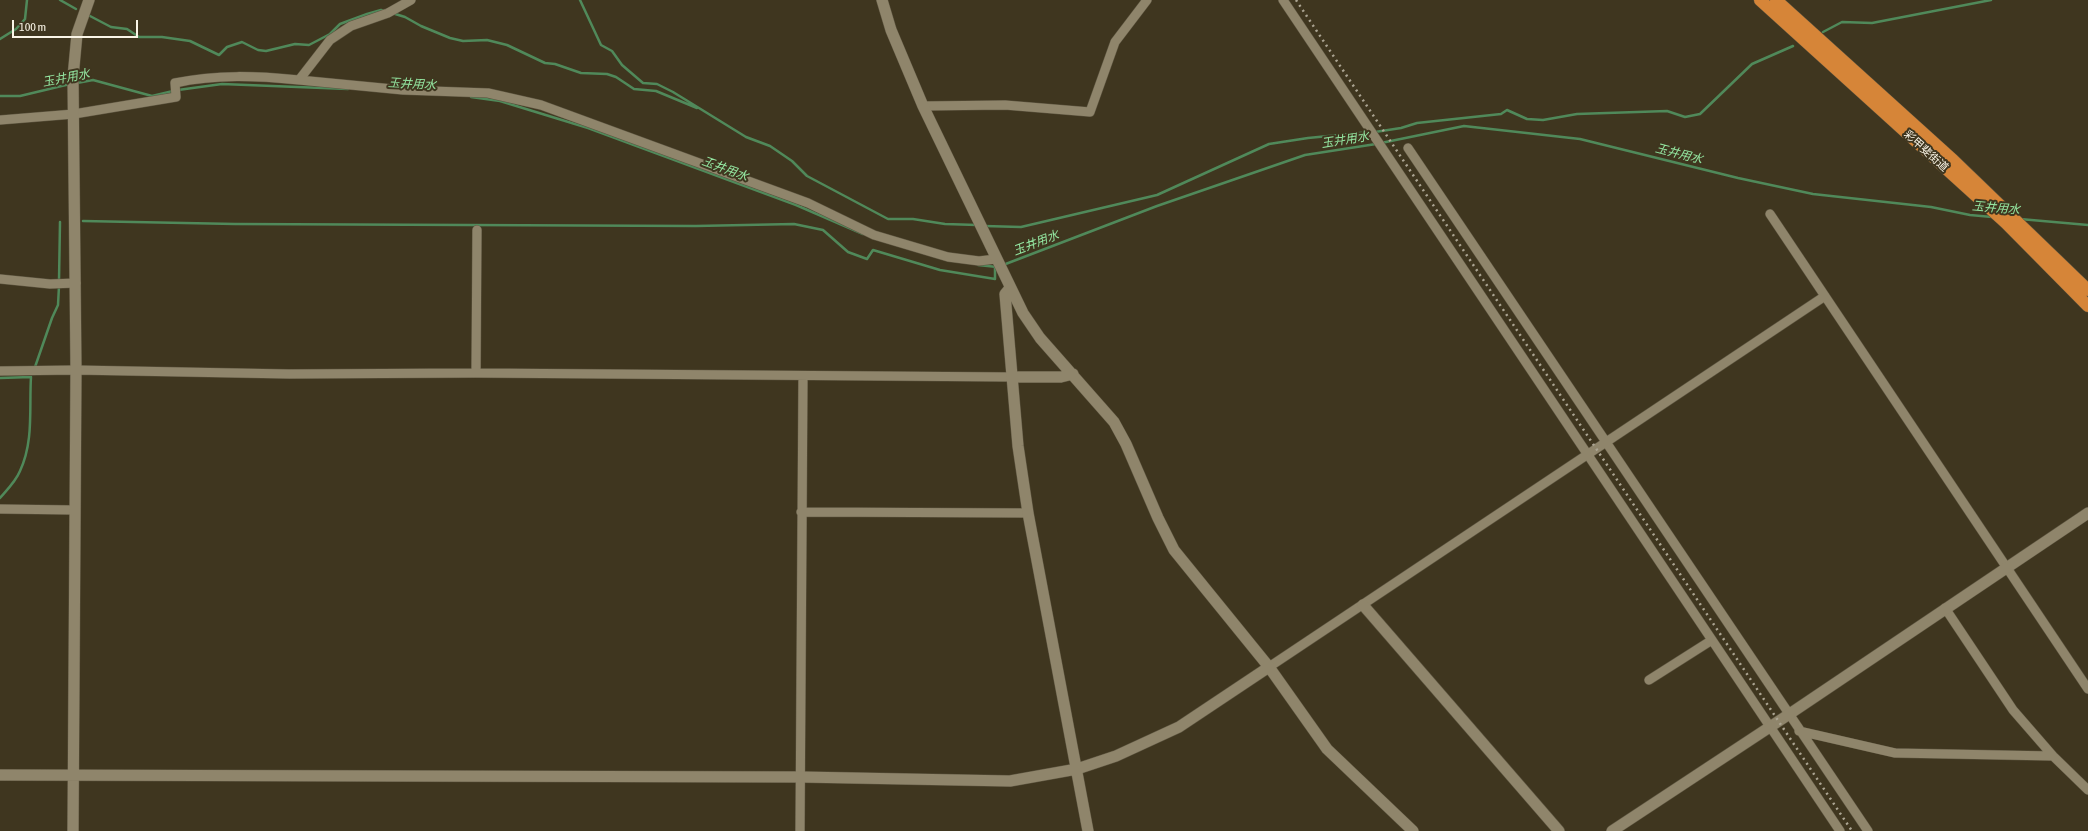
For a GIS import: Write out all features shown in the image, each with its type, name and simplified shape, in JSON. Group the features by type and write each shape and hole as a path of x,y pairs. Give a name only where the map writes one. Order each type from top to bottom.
{"highway":[{"name":"彩甲斐街道","path":"1760,0 1994,213 2023,226 2088,290"},
{"name":"彩甲斐街道","path":"1776,0 1953,160 2088,306"}],"street":[{"path":"73,831 76,283 73,77 77,34 89,0"},
{"path":"299,80 330,40 350,26 392,11 411,0"},
{"path":"882,0 891,30 923,106 996,260 1023,313 1040,338 1114,422 1123,438 1158,518 1174,550 1269,667 1327,749 1413,831"},
{"path":"923,106 1005,105 1090,112 1115,42 1146,0"},
{"path":"1283,0 1840,831"},
{"path":"0,120 74,114 176,96 175,83 196,78 246,76 403,90 488,93 541,105 735,178 808,203 874,235 948,257 979,261 996,260"},
{"path":"1408,148 1607,442 1788,715 1868,831"},
{"path":"1770,214 2088,689"},
{"path":"476,373 477,230"},
{"path":"0,279 53,284 76,283"},
{"path":"1010,288 1005,294 1018,446 1028,513 1088,831"},
{"path":"0,775 801,777 1010,781 1077,768 1116,756 1179,727 1825,296"},
{"path":"0,371 76,370 289,374 476,373 1012,377 1060,377 1073,374"},
{"path":"800,831 803,376"},
{"path":"0,509 74,510"},
{"path":"801,512 1028,513"},
{"path":"1612,831 1788,715 2088,513"},
{"path":"1363,605 1559,831"},
{"path":"1945,608 2013,710 2053,756 2088,790"},
{"path":"1649,680 1712,640"},
{"path":"1799,731 1895,753 2053,756"}],"waterway":[{"path":"0,39 16,29 25,19 27,0"},
{"path":"60,0 76,9"},
{"path":"580,0 601,45 612,51 622,65 643,83 657,84 673,92 746,137 770,146 792,161 807,176 888,219 913,219 945,224 977,225"},
{"path":"1823,32 1842,22 1872,23 1991,0"},
{"path":"90,16 111,27 127,29 139,37 162,37 190,41 219,55 227,47 242,42 258,50 266,51 295,44 309,45 330,34 340,24 367,14 381,10 384,11"},
{"path":"392,13 405,17 421,26 450,38 463,41 487,40 507,45 545,63 555,64 581,73 607,74 616,77 634,89 656,91 697,108"},
{"path":"1375,132 1401,128 1417,123 1501,114 1507,110 1527,119 1543,120 1577,114 1667,111 1685,117 1700,114 1752,64 1793,46"},
{"name":"玉井用水","path":"77,83 93,80 152,96 173,91"},
{"name":"玉井用水","path":"0,96 20,96 70,84"},
{"name":"玉井用水","path":"178,90 222,84 348,89"},
{"name":"玉井用水","path":"471,97 500,101 588,128 796,205 863,234"},
{"name":"玉井用水","path":"1381,143 1464,126 1580,139 1738,178 1813,194 1931,207 1970,215 1992,217"},
{"path":"984,226 1021,227 1157,195 1269,144 1308,138 1370,132"},
{"name":"玉井用水","path":"1003,265 1157,206 1305,155 1376,144"},
{"name":"玉井用水","path":"2020,219 2088,225"},
{"path":"83,221 235,224 696,226 794,224 823,230 848,252 867,259 873,250 940,270 995,279 995,268"},
{"path":"59,281 60,222"},
{"name":"玉井用水","path":"978,265 997,267"},
{"path":"35,367 58,305 59,286"},
{"path":"0,378 31,377"},
{"path":"0,498 16,478 24,460 29,436 31,377"}],"railway":[{"path":"1296,0 1852,831"}]}
